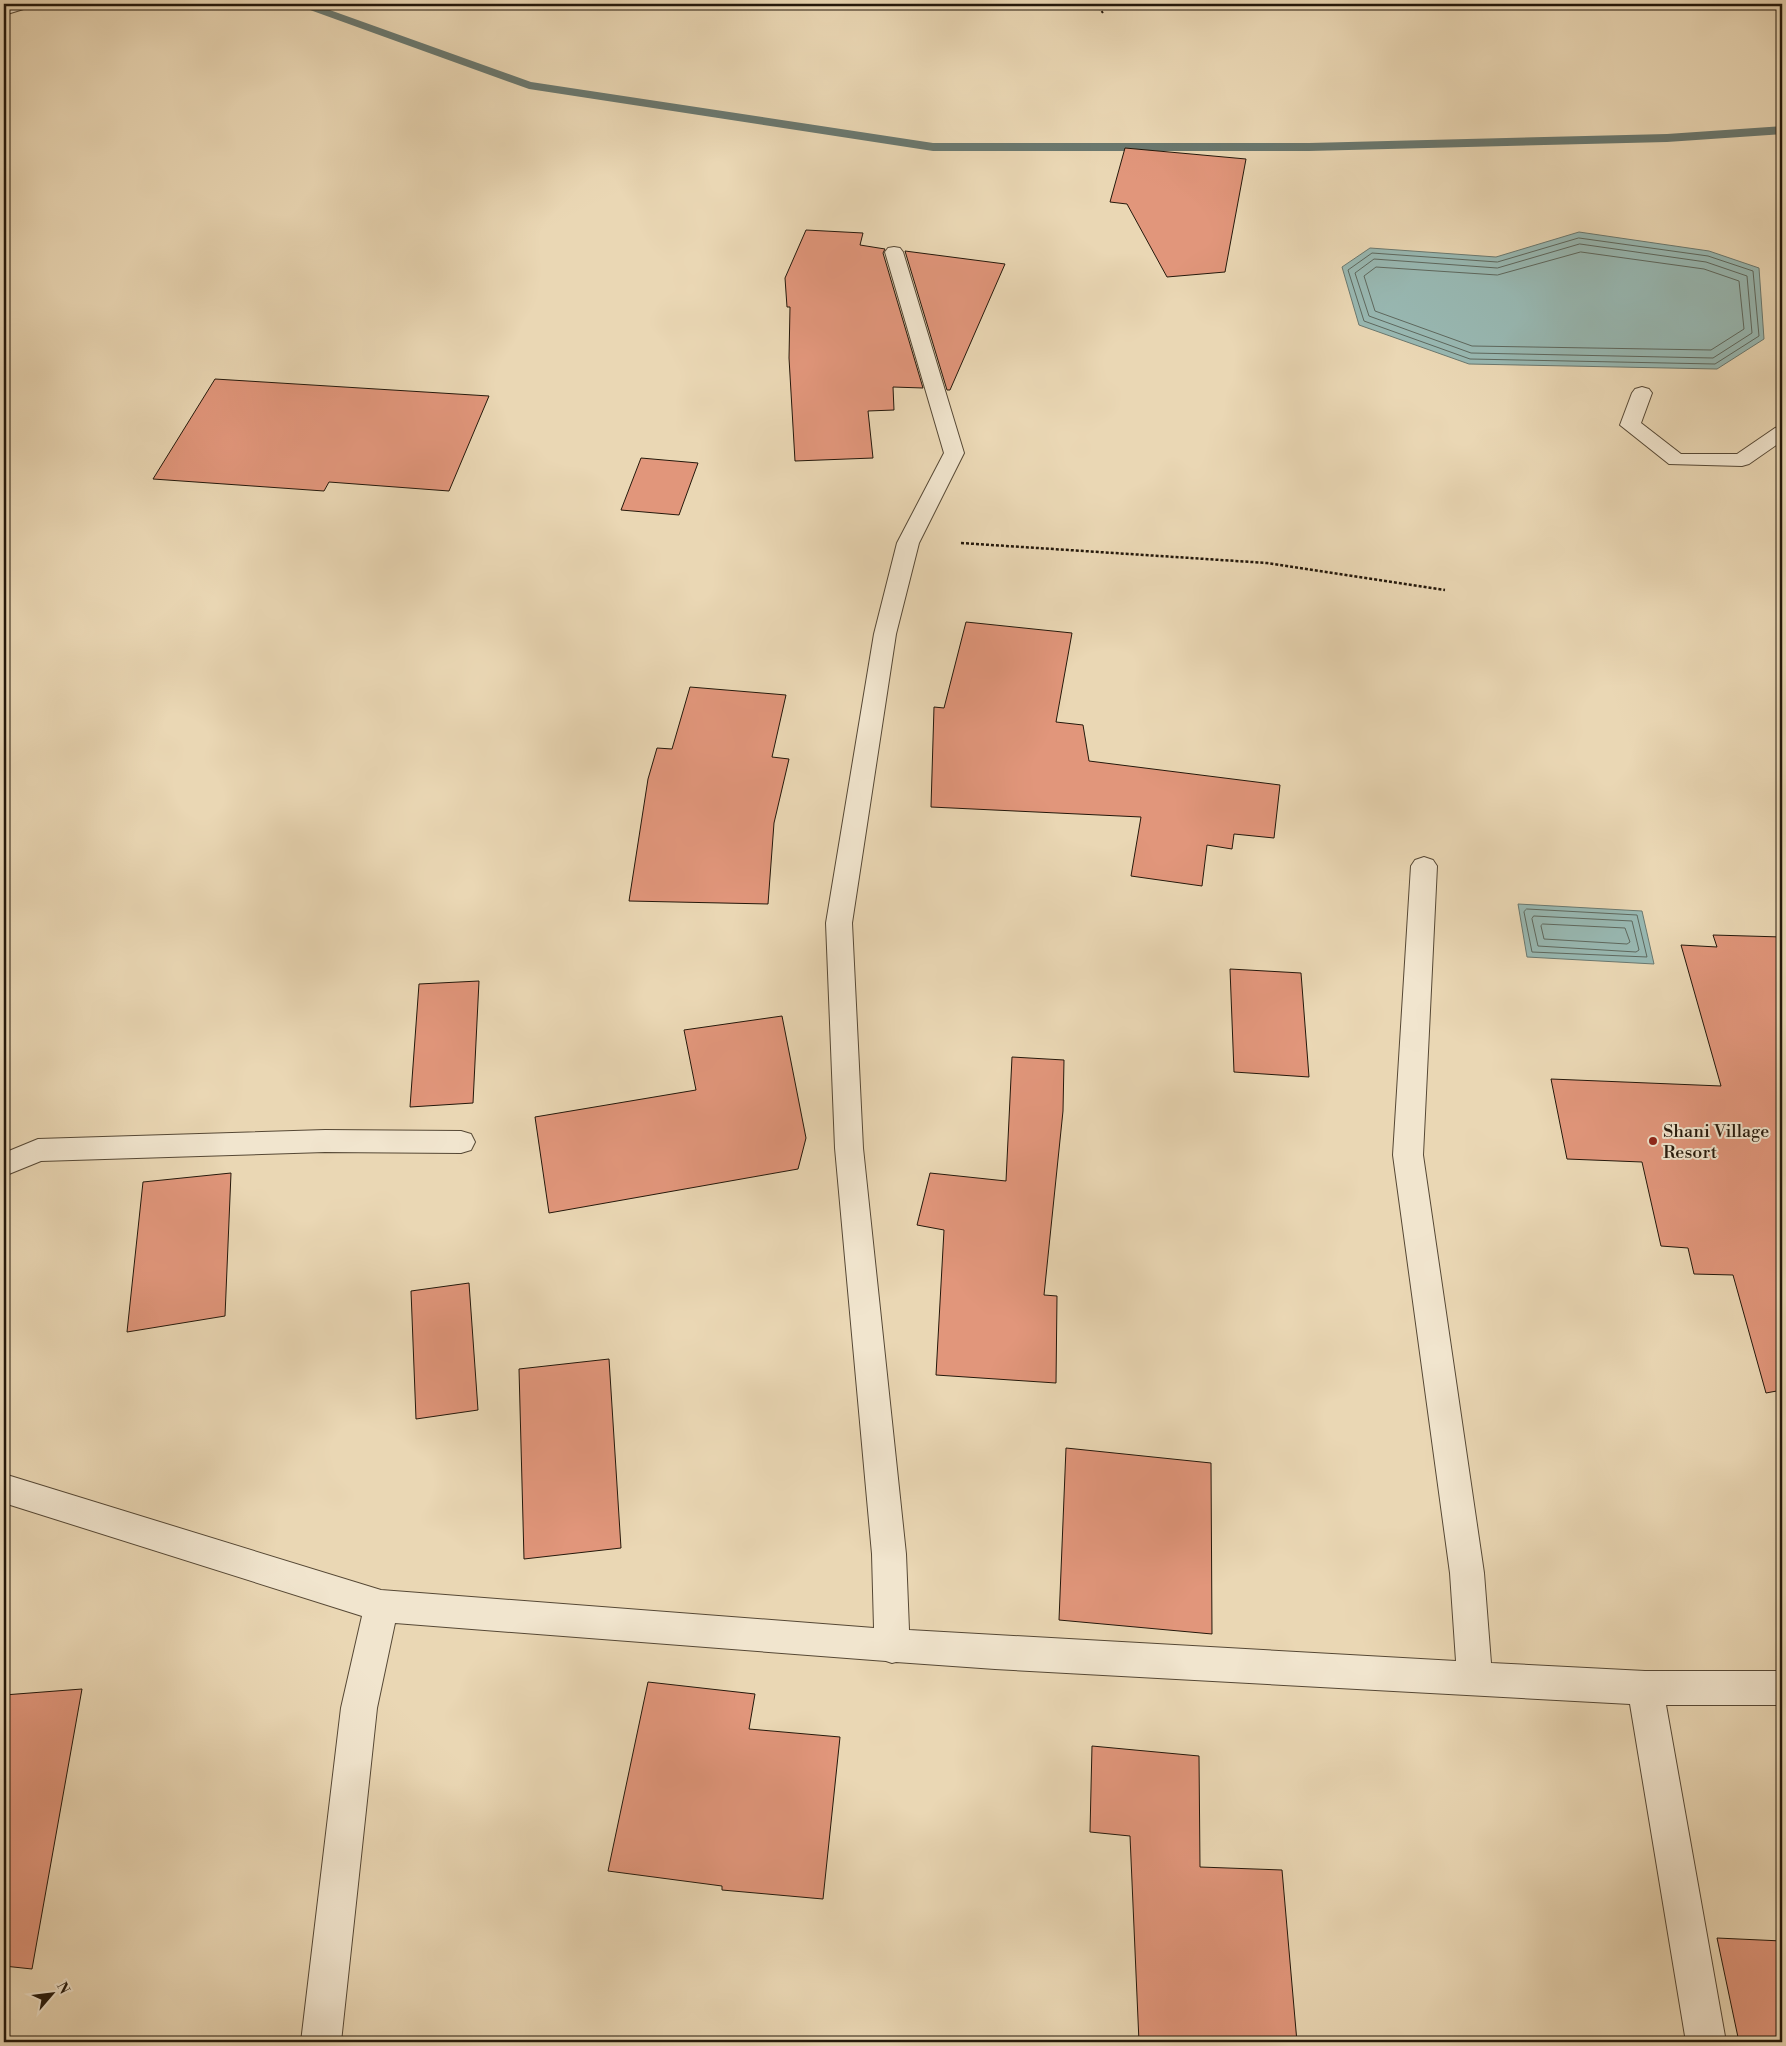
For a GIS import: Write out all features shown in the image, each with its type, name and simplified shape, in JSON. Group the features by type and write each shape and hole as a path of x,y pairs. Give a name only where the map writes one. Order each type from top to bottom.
{"street":[{"path":"4,10 25,4"},
{"path":"892,1646 889,1554 849,1148 838,923 885,634 908,543 954,453 894,252"},
{"path":"1642,393 1630,425 1676,460 1742,460 1782,432"},
{"path":"1424,866 1408,1155 1467,1573 1475,1679"},
{"path":"4,1165 38,1150 325,1142 461,1142"},
{"path":"4,1489 381,1606 892,1646 1645,1688 1782,1688"},
{"path":"322,2042 359,1708 381,1606"},
{"path":"1645,1688 1706,2042"}],"path":[{"path":"1096,4 1103,13"},
{"path":"908,543 999,544 1267,563 1445,590"}],"water":[{"path":"1579,232 1709,251 1759,268 1764,339 1717,369 1469,364 1359,325 1342,267 1370,248 1496,257"},
{"path":"1518,904 1642,911 1654,964 1527,957"}],"building":[{"path":"1125,148 1246,159 1225,272 1167,277 1127,204 1110,202"},
{"path":"806,230 863,233 860,245 885,249 883,253 923,388 893,387 894,410 868,411 873,458 795,461 789,358 790,307 787,307 785,278"},
{"path":"905,251 1005,264 950,390 947,390"},
{"path":"215,379 489,396 449,491 329,482 324,491 153,479"},
{"path":"641,458 698,463 679,515 621,510"},
{"path":"966,622 1072,633 1056,722 1083,725 1089,761 1280,785 1274,838 1234,834 1232,849 1207,845 1202,886 1131,876 1141,817 931,807 934,707 944,708"},
{"path":"690,687 786,695 772,757 789,759 774,823 768,904 629,901 648,779 657,748 672,749"},
{"name":"Shani Village Resort","path":"1713,935 1782,937 1782,1390 1766,1393 1733,1275 1694,1274 1688,1248 1661,1246 1642,1162 1567,1159 1551,1079 1721,1086 1681,945 1717,947"},
{"path":"1230,969 1301,973 1309,1077 1234,1072"},
{"path":"479,981 473,1103 410,1107 419,984"},
{"path":"782,1016 806,1138 798,1169 549,1213 535,1117 696,1090 684,1030"},
{"path":"1012,1057 1064,1060 1063,1111 1044,1295 1057,1296 1056,1383 936,1375 944,1230 917,1225 930,1173 1006,1181"},
{"path":"231,1173 225,1316 127,1332 143,1182"},
{"path":"469,1283 478,1410 416,1419 411,1291"},
{"path":"609,1359 621,1548 524,1559 519,1369"},
{"path":"1066,1448 1211,1463 1212,1634 1059,1620"},
{"path":"648,1682 755,1694 749,1729 840,1737 823,1899 722,1890 722,1886 608,1871"},
{"path":"82,1689 32,1969 4,1966 4,1695"},
{"path":"1092,1746 1199,1756 1200,1867 1282,1870 1297,2042 1139,2042 1130,1836 1090,1832"},
{"path":"1717,1938 1782,1941 1782,2042 1739,2042"}],"waterway":[{"path":"303,4 529,85 933,147 1309,147 1667,138 1782,130"}],"place":[{"name":"Shani Village Resort","path":"1653,1141"}]}
